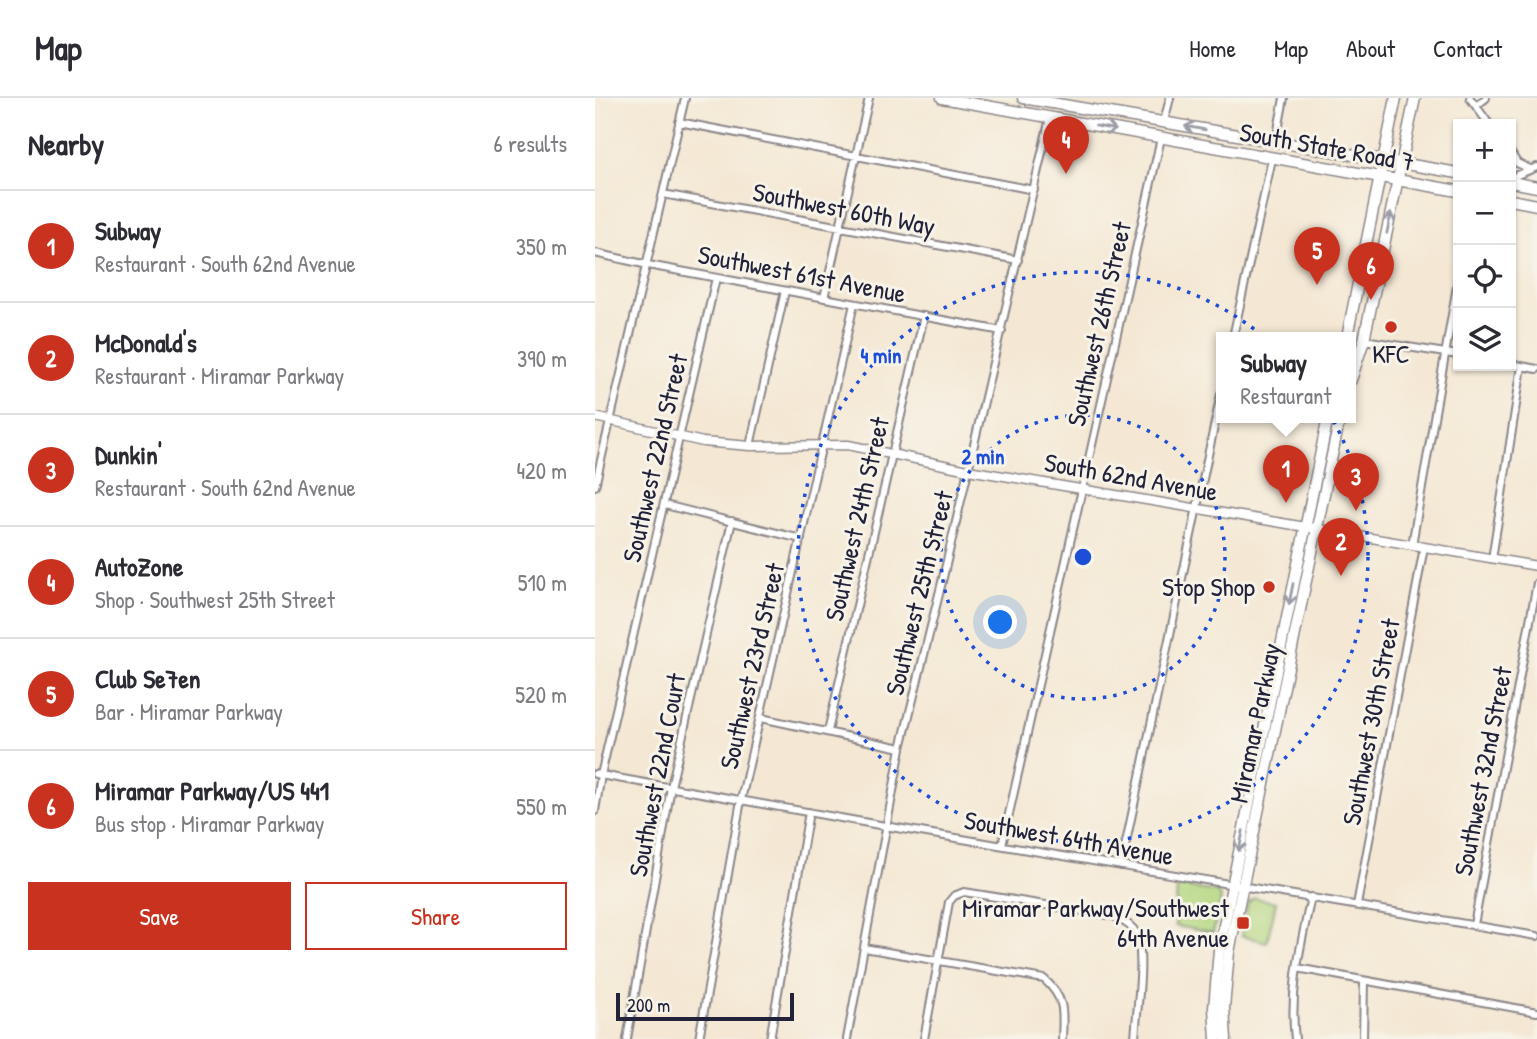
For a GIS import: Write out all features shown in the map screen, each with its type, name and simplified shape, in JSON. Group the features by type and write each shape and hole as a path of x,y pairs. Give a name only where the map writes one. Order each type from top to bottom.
{"main road":[{"name":"South State Road 7","path":"942,98 1453,190"},
{"name":"South State Road 7","path":"1023,98 1055,101 1075,107 1453,172"},
{"path":"1348,332 1396,98"},
{"path":"1356,365 1364,340 1415,98"},
{"path":"1029,114 1046,110 1055,101"},
{"path":"1050,117 1059,111 1075,107"},
{"path":"1516,180 1537,187"},
{"path":"1516,201 1537,205"},
{"name":"Miramar Parkway","path":"1216,1039 1215,982 1231,884 1327,423"},
{"name":"Miramar Parkway","path":"1226,1039 1226,982 1243,886 1339,423"},
{"path":"1266,719 1270,729 1268,761"}],"street":[{"path":"595,486 685,98"},
{"path":"824,298 869,98"},
{"path":"1164,122 1170,98"},
{"path":"1276,141 1284,98"},
{"path":"1470,98 1485,119"},
{"path":"1476,106 1486,98"},
{"name":"Southwest 25th Street","path":"847,1039 901,748 1002,331 1050,117"},
{"path":"679,122 1034,190"},
{"name":"Southwest 26th Street","path":"1002,845 1161,138"},
{"path":"1234,332 1272,159"},
{"path":"1516,167 1517,163 1534,168"},
{"path":"1516,177 1534,168"},
{"name":"Southwest 60th Way","path":"663,194 1018,260"},
{"name":"Southwest 61st Avenue","path":"595,253 1002,331"},
{"name":"Southwest 22nd Street","path":"595,811 598,774 665,505 716,278"},
{"path":"750,446 785,291"},
{"name":"Southwest 23rd Street","path":"699,1039 741,800 854,304"},
{"path":"1412,545 1453,308"},
{"name":"Southwest 24th Street","path":"828,731 924,316"},
{"path":"1364,340 1453,354"},
{"path":"1516,365 1537,369"},
{"path":"1492,559 1522,366"},
{"name":"South 62nd Avenue","path":"595,417 703,442 750,446 848,446 1196,510 1537,566"},
{"path":"1121,866 1216,417"},
{"path":"665,505 801,539"},
{"name":"Southwest 22nd Court","path":"627,1039 671,787 732,521"},
{"name":"Southwest 30th Street","path":"1357,905 1424,547"},
{"name":"Southwest 32nd Street","path":"1474,925 1537,583"},
{"path":"761,718 901,748"},
{"name":"Southwest 64th Avenue","path":"598,774 885,826 1537,936"},
{"path":"770,1039 809,812"},
{"path":"924,1039 949,902 954,896 964,892 1114,916 1128,923 1135,931 1140,948 1135,1039"},
{"path":"1295,1039 1294,997 1297,968 1311,897"},
{"path":"864,948 1044,979 1060,997 1063,1010 1062,1039"},
{"path":"1297,968 1537,1012"},
{"path":"1363,1039 1364,981"}],"green space":[{"path":"1177,886 1217,892 1221,899 1213,933 1175,926"},
{"path":"1254,898 1276,902 1267,942 1241,936 1248,903"}],"place":[{"name":"AutoZone","path":"1066,174"},
{"name":"Club Se7en","path":"1317,285"},
{"name":"Miramar Parkway/US 441","path":"1371,300"},
{"name":"KFC","path":"1391,327"},
{"name":"Subway","path":"1286,503"},
{"name":"Dunkin'","path":"1356,511"},
{"name":"McDonald's","path":"1341,576"},
{"name":"Stop Shop","path":"1269,587"},
{"name":"Miramar Parkway/Southwest 64th Avenue","path":"1243,923"}]}
